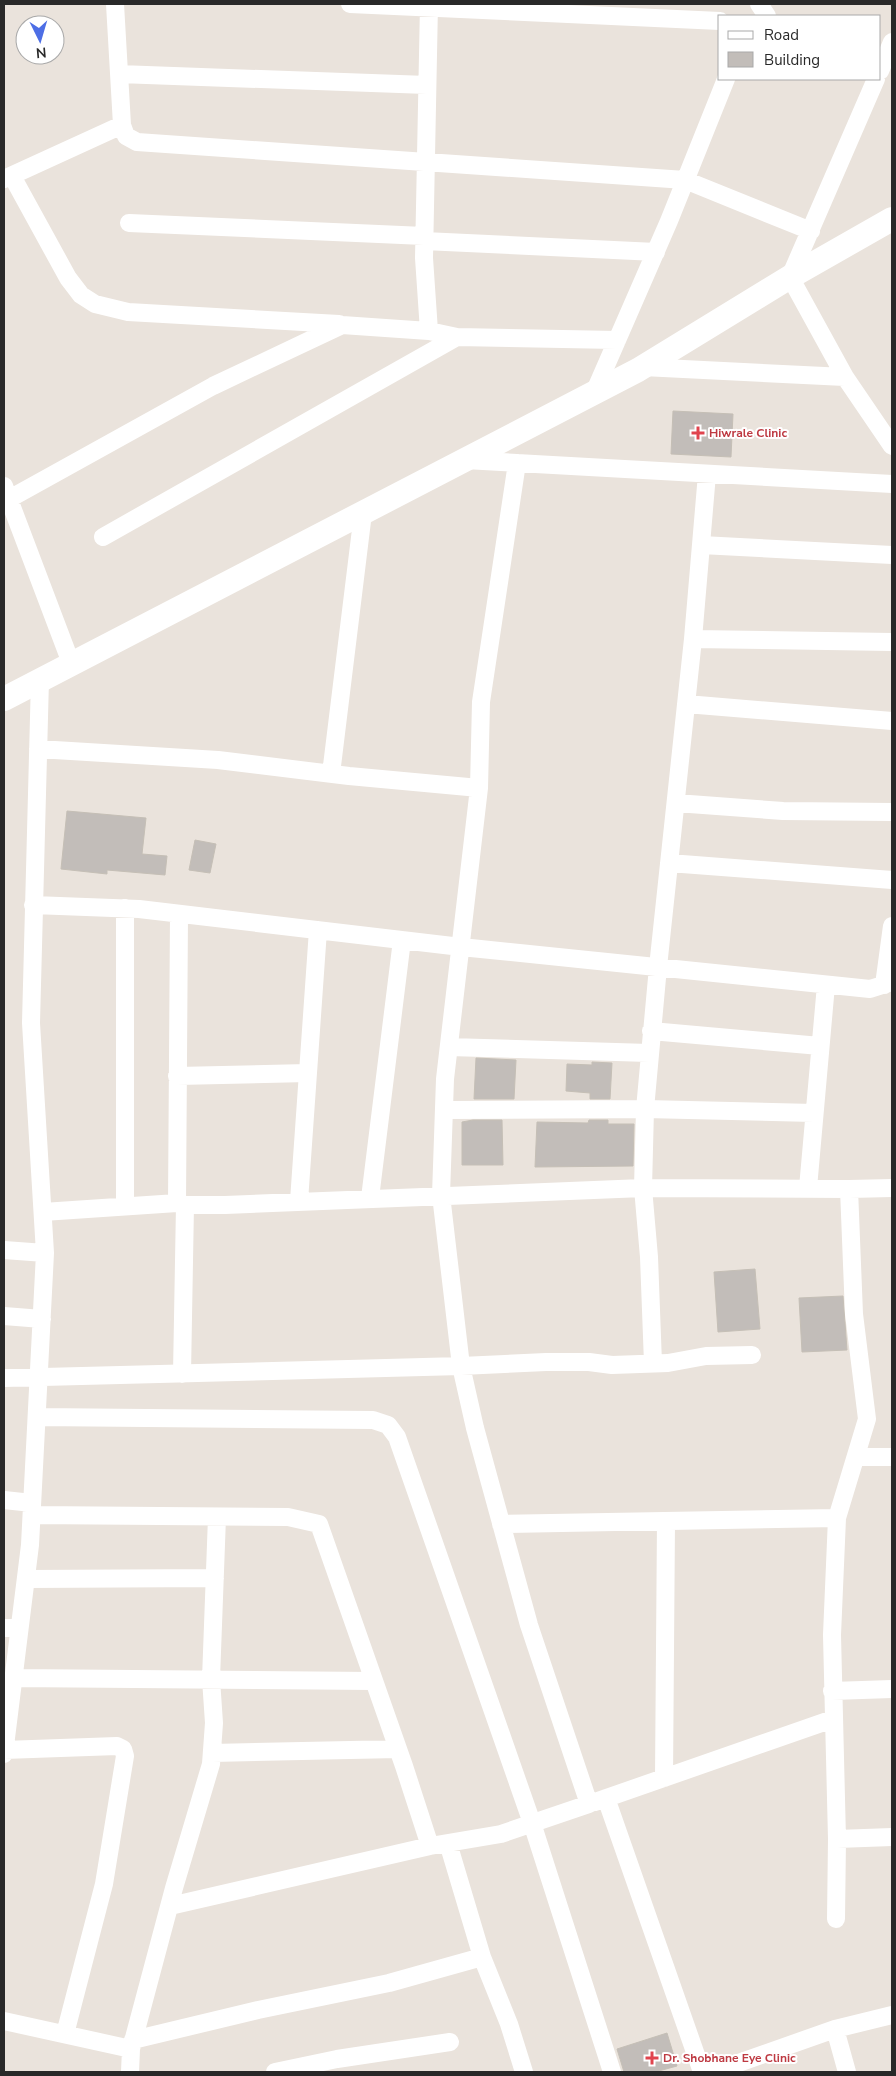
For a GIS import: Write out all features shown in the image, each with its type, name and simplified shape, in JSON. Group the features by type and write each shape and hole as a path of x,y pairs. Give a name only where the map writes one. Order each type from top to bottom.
{"street":[{"path":"115,4 122,125 126,136 137,142 685,180 810,230"},
{"path":"350,4 429,6 718,21"},
{"path":"758,4 766,15"},
{"path":"429,6 424,238 429,331"},
{"path":"881,69 892,42"},
{"path":"119,74 427,85"},
{"path":"594,392 656,252 726,80"},
{"path":"790,277 876,80"},
{"path":"122,125 8,178 68,278 81,295 95,304 128,312 342,324 429,331 457,337 617,340"},
{"path":"4,699 643,367 790,277 892,219"},
{"path":"129,223 656,252"},
{"path":"790,277 845,376 892,446"},
{"path":"71,663 5,495 213,386 342,324"},
{"path":"103,537 457,337"},
{"path":"643,367 845,376"},
{"path":"465,460 892,484"},
{"path":"517,463 481,702 479,788 449,1047 444,1110 441,1195 461,1366 475,1428 529,1625 702,2072"},
{"path":"653,1362 649,1256 643,1188 645,1108 651,1031 693,639 707,474"},
{"path":"331,774 363,514"},
{"path":"701,545 892,555"},
{"path":"693,639 892,642"},
{"path":"4,1754 14,1678 12,1628 26,1579 32,1509 45,1253 31,1023 40,680"},
{"path":"686,704 892,721"},
{"path":"38,749 218,760 331,774 479,788"},
{"path":"676,803 783,812 892,812"},
{"path":"669,863 892,880"},
{"path":"33,905 125,908 402,940 870,989 888,984 892,926"},
{"path":"125,908 125,1206"},
{"path":"179,914 177,1076 182,1374"},
{"path":"299,1201 318,930"},
{"path":"370,1198 402,940"},
{"path":"808,1188 826,985"},
{"path":"651,1031 820,1046"},
{"path":"449,1047 649,1053"},
{"path":"177,1076 308,1073"},
{"path":"444,1110 645,1108 814,1113"},
{"path":"43,1212 125,1206 643,1188 892,1188"},
{"path":"836,1919 837,1838 832,1634 837,1518 867,1419 854,1314 849,1189"},
{"path":"4,1250 45,1253"},
{"path":"4,1316 42,1319"},
{"path":"4,1378 546,1362 589,1362 612,1365 653,1362 668,1363 706,1356 752,1354"},
{"path":"37,1417 373,1420 388,1425 397,1436 532,1823 612,2072"},
{"path":"856,1456 892,1457"},
{"path":"4,1500 32,1509 288,1517 319,1524 430,1846"},
{"path":"130,2072 132,2044 211,1764 214,1723 211,1679 217,1516"},
{"path":"501,1524 837,1518"},
{"path":"664,1778 666,1521"},
{"path":"26,1579 215,1578"},
{"path":"14,1678 373,1681"},
{"path":"832,1691 892,1689"},
{"path":"170,1906 430,1846 501,1834 833,1719"},
{"path":"4,1750 117,1746 123,1749 125,1756 104,1884 65,2034"},
{"path":"212,1753 398,1749"},
{"path":"837,1838 892,1837"},
{"path":"448,1843 482,1957 509,2024 524,2072"},
{"path":"4,2021 65,2034 132,2044 258,2010 389,1983 482,1957"},
{"path":"713,2072 835,2030 892,2015"},
{"path":"835,2030 847,2072"},
{"path":"275,2072 337,2059 450,2042"}],"building":[{"path":"673,411 733,414 731,457 671,454"},
{"path":"67,811 146,818 142,854 167,856 165,875 107,870 107,874 61,869"},
{"path":"195,840 216,844 210,873 189,870"},
{"path":"476,1058 516,1060 514,1099 474,1099"},
{"path":"592,1062 612,1063 610,1099 590,1099 590,1093 566,1091 567,1064 592,1065"},
{"path":"502,1120 503,1165 462,1165 462,1122"},
{"path":"589,1120 608,1120 608,1124 634,1124 633,1166 535,1167 537,1122 588,1123"},
{"path":"755,1269 760,1329 718,1332 714,1272"},
{"path":"843,1296 847,1350 802,1352 799,1298"},
{"path":"667,2033 677,2066 655,2072 624,2072 617,2049"}],"place":[{"name":"Hiwrale Clinic","path":"698,433"},
{"name":"Dr. Shobhane Eye Clinic","path":"652,2058"}]}
